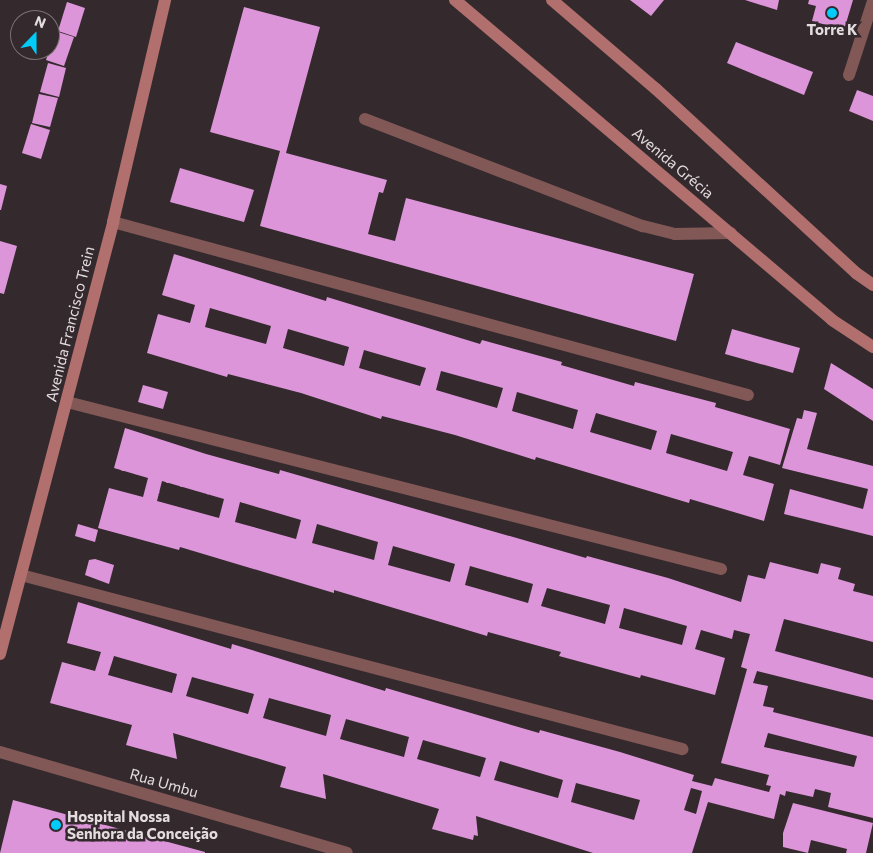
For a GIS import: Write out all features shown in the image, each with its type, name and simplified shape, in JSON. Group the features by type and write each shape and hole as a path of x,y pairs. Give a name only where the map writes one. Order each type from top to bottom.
{"street":[{"name":"Avenida Francisco Trein","path":"0,654 67,402 165,0"},
{"name":"Avenida Grécia","path":"455,0 832,320 873,347"},
{"path":"552,0 656,89 873,285"},
{"path":"849,75 873,1"},
{"path":"365,119 643,226 675,234 731,233"},
{"path":"112,222 748,395"},
{"path":"67,402 721,569"},
{"path":"21,575 682,749"},
{"name":"Rua Umbu","path":"0,752 347,853"}],"building":[{"path":"630,0 664,0 651,16"},
{"name":"Torre K","path":"745,0 779,0 777,10"},
{"name":"Torre K","path":"809,0 853,0 844,30 812,21 816,6 808,4"},
{"path":"67,2 85,8 76,37 60,32 60,25"},
{"path":"244,7 320,27 286,153 387,180 383,193 379,192 368,234 395,241 406,198 694,274 676,341 260,226 280,151 210,132"},
{"path":"60,33 74,37 64,66 46,60 60,60"},
{"path":"736,42 813,72 804,95 727,63"},
{"path":"48,63 66,68 59,97 40,92"},
{"path":"857,90 873,96 873,121 849,111"},
{"path":"39,94 58,98 50,127 32,123"},
{"path":"31,124 50,130 41,159 22,153"},
{"path":"180,168 254,190 244,222 170,202"},
{"path":"0,184 7,186 1,210 0,210"},
{"path":"0,241 17,246 4,294 0,293"},
{"path":"174,254 326,301 327,297 480,344 482,340 562,362 561,365 634,386 635,382 716,403 715,407 790,429 780,465 749,456 743,475 774,484 764,521 690,499 689,503 536,457 535,460 455,435 382,416 381,419 301,393 228,374 227,377 147,353 158,314 190,323 195,305 162,295","holes":["210,308 271,326 266,344 205,327","288,329 349,347 344,366 283,348","364,350 426,368 420,386 359,368","441,371 503,388 497,408 436,390","517,392 578,410 573,429 512,411","596,413 657,431 651,450 590,432","671,434 733,452 727,471 666,453"]},
{"path":"732,329 800,348 793,373 725,354"},
{"path":"831,363 873,389 873,421 824,389"},
{"path":"143,385 168,392 163,409 138,402"},
{"path":"804,410 817,413 807,449 873,466 873,536 784,514 790,489 863,509 868,489 782,468 797,418 802,419"},
{"path":"125,428 206,454 279,474 280,470 586,558 587,556 668,578 741,602 748,575 765,579 770,562 818,574 821,563 841,568 838,579 855,584 853,591 873,596 873,642 784,619 775,651 873,678 873,700 757,671 753,683 768,686 763,706 774,708 773,712 873,737 873,818 828,807 831,793 815,789 813,797 786,791 785,796 780,794 774,819 708,802 692,853 593,853 476,816 478,836 474,835 473,840 432,829 439,809 323,774 326,799 280,787 286,767 173,733 177,759 126,745 132,725 50,703 62,662 95,671 101,652 67,643 78,602 231,649 232,644 385,691 386,688 539,733 540,730 620,752 694,775 692,781 712,786 715,778 769,792 771,786 766,785 769,775 721,763 747,669 741,667 750,634 734,630 732,639 701,630 695,649 725,658 715,695 641,675 640,678 559,656 561,652 488,632 487,636 334,590 334,593 180,547 179,550 98,528 109,488 143,497 148,478 114,468","holes":["162,481 224,499 219,518 157,501","240,502 301,520 296,539 235,522","317,524 378,542 374,560 312,543","393,546 455,564 450,582 388,565","470,566 533,584 528,603 465,585","547,588 610,605 605,624 541,606","624,608 687,626 682,645 619,628","114,656 177,674 172,693 108,675","192,677 254,694 248,714 186,696","269,698 331,715 326,736 263,718","346,719 409,737 404,757 340,739","768,733 857,756 854,767 764,747","423,740 486,758 480,777 417,759","500,761 563,780 558,798 494,780","576,783 640,800 634,820 571,802","691,788 702,791 696,814 684,810"]},
{"path":"78,524 98,530 95,542 75,536"},
{"path":"95,559 114,565 109,584 85,575 89,560"},
{"name":"Hospital Nossa Senhora da Conceição","path":"13,800 205,852 205,853 0,853"},
{"path":"793,803 873,823 866,853 846,853 847,849 811,840 808,853 783,847 783,833"}],"place":[{"name":"Torre K","path":"832,13"},
{"name":"Hospital Nossa Senhora da Conceição","path":"56,825"}]}
